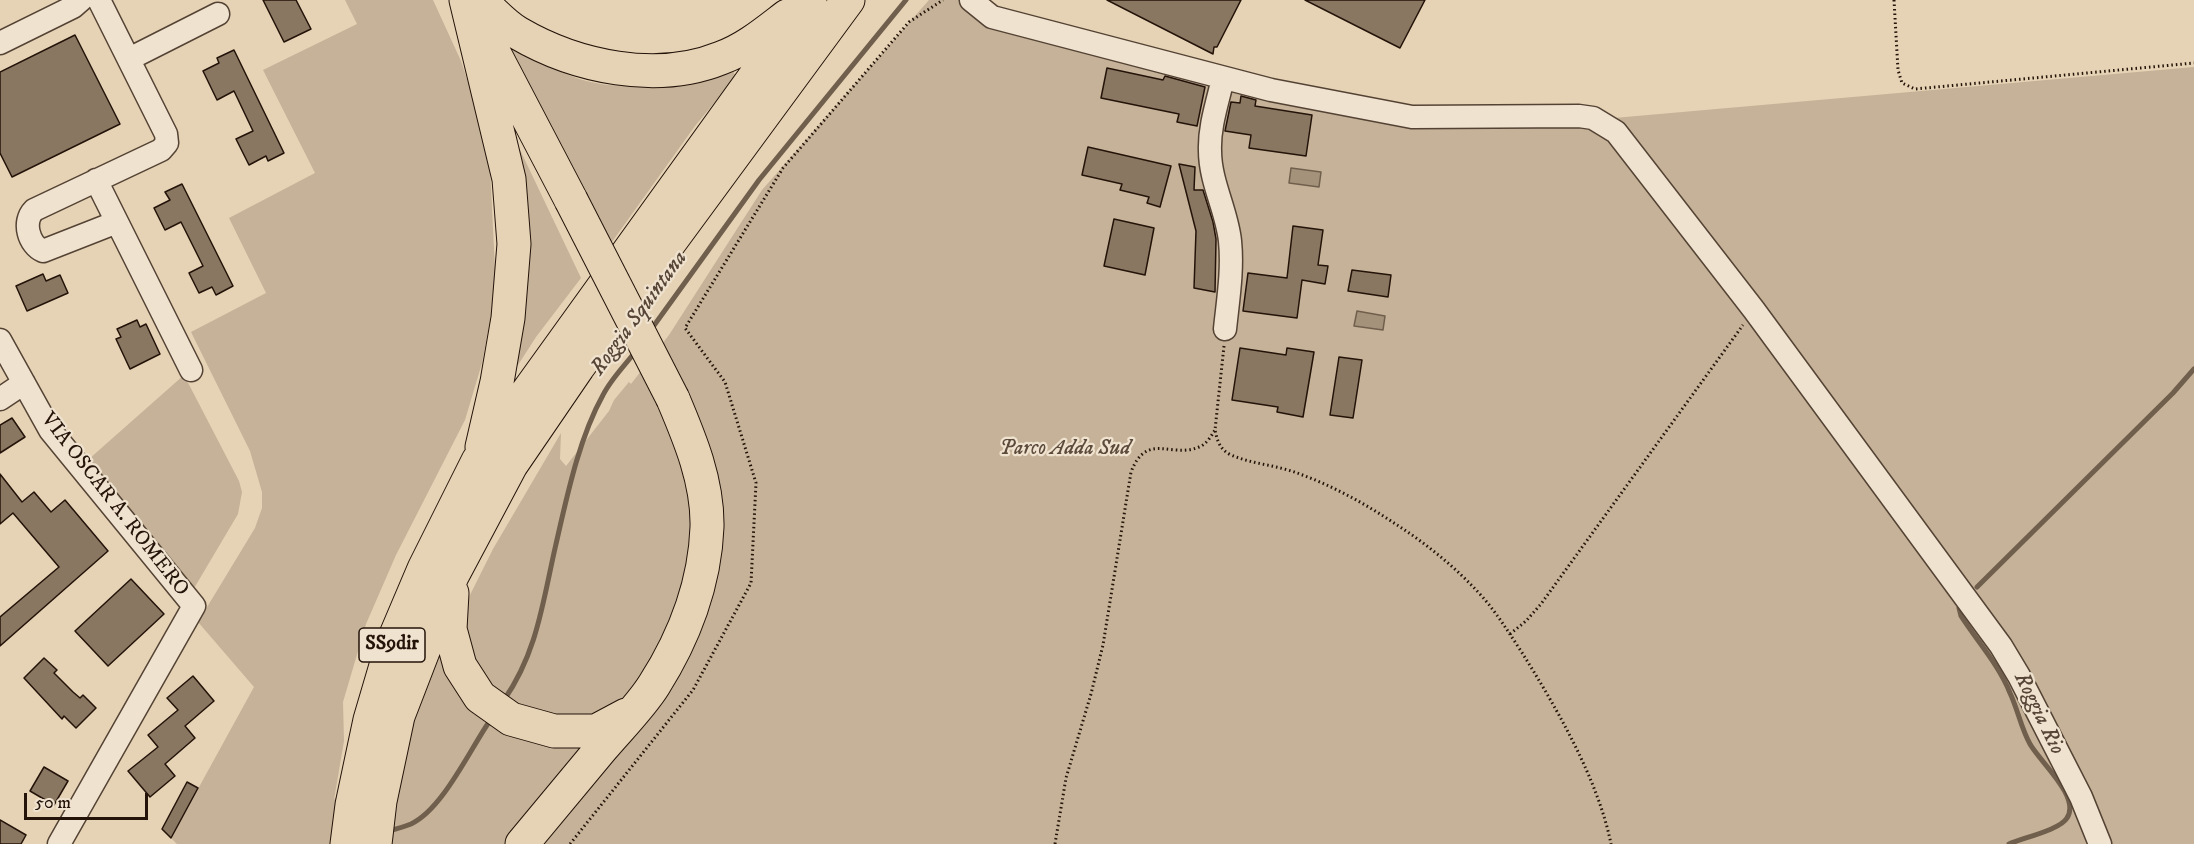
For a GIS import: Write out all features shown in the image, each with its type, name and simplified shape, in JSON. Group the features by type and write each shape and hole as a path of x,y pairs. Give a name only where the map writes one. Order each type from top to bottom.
{"highway":[{"path":"466,0 673,399 690,438 702,483 707,526 702,565 688,618 673,652 653,687 522,844"},
{"path":"466,0 509,179 514,244 508,318 497,382 478,461"},
{"path":"480,0 517,32 574,58 624,69 673,71 721,58 758,39 808,0"},
{"name":"SS9dir","path":"348,844 352,805 370,720 393,642 424,569 478,461 808,0"},
{"name":"SS9dir","path":"375,844 380,801 398,716 452,576 511,465 578,367 848,0"},
{"path":"452,576 450,629 460,666 480,697 511,718 554,731 596,731 631,712"}],"street":[{"path":"0,43 73,7 81,0"},
{"path":"99,0 166,134 167,143 161,150 31,213 27,223 32,239 39,249 49,250 117,222"},
{"path":"971,0 992,17 1271,90 1412,117 1579,116 1593,118 1616,132 1754,310 2001,646 2019,676 2081,797 2100,844"},
{"path":"129,59 218,14"},
{"path":"1223,78 1209,152 1228,227 1230,244 1225,329"},
{"path":"96,180 191,370"},
{"name":"VIA OSCAR A. ROMERO","path":"0,340 43,418 59,441 194,606 59,844"},
{"path":"0,399 24,383"}],"path":[{"path":"570,844 693,690 751,583 756,483 725,382 685,328 783,168 909,22 943,0"},
{"path":"1894,0 1898,70 1902,83 1915,89 2194,63"},
{"path":"1510,634 1541,604 1754,310"},
{"path":"1225,329 1215,429 1218,443 1229,454 1296,472 1346,494 1395,524 1456,569 1496,612 1541,682 1594,791 1611,844"},
{"path":"1055,844 1066,778 1103,645 1131,472 1136,459 1146,451 1199,447 1207,441 1215,429"}],"green space":[{"name":"Parco Adda Sud","path":"345,0 433,0 461,61 478,112 490,167 495,269 491,315 482,363 465,420 396,555 366,624 343,702 344,741 334,800 431,662 464,607 493,549 561,433 560,459 566,466 609,411 614,400 629,382 631,384 669,335 762,190 929,0 961,0 1270,97 1580,121 2194,67 2194,844 177,844 171,838 254,687 198,622 255,528 262,508 262,492 250,451 191,332 266,293 229,218 315,173 263,70 357,24"},
{"path":"493,18 546,62 568,74 590,82 637,86 733,71 735,75 733,80 695,126 609,246"},
{"path":"503,114 581,278 536,337 500,393"},
{"path":"184,375 239,481 242,492 238,514 193,590 89,459"}],"shaded area":[{"path":"1291,168 1321,172 1319,187 1289,183"},
{"path":"1357,311 1385,316 1383,330 1354,326"}],"building":[{"path":"263,0 296,0 311,29 284,42"},
{"path":"1107,0 1241,0 1217,47 1214,47 1213,54"},
{"path":"1305,0 1425,0 1400,48"},
{"path":"75,35 120,124 12,177 0,153 0,72"},
{"path":"234,50 284,153 268,161 266,156 249,165 236,139 253,131 234,91 217,100 203,71 219,63 217,58"},
{"path":"1107,68 1163,80 1165,76 1205,87 1197,126 1177,122 1179,114 1101,98"},
{"path":"1241,96 1256,100 1255,106 1312,115 1306,156 1249,148 1251,135 1225,131 1231,102 1240,103"},
{"path":"1088,147 1171,166 1160,207 1147,203 1149,197 1120,190 1122,184 1082,175"},
{"path":"1179,164 1195,167 1194,190 1203,190 1213,222 1216,239 1215,292 1194,288 1196,231"},
{"path":"182,184 233,286 216,295 212,287 199,293 189,273 203,266 181,222 165,230 154,208 170,200 165,192"},
{"path":"1114,219 1154,228 1145,275 1104,266"},
{"path":"1293,226 1323,230 1318,265 1328,266 1325,284 1302,280 1297,318 1243,311 1248,273 1287,278"},
{"path":"1352,270 1391,275 1388,297 1348,291"},
{"path":"43,274 46,281 60,275 68,293 27,311 16,286"},
{"path":"137,320 140,327 146,324 160,354 130,369 116,339 121,337 117,329"},
{"path":"1240,348 1286,355 1287,348 1314,352 1303,417 1277,412 1278,407 1232,400"},
{"path":"1339,357 1362,360 1353,418 1330,415"},
{"path":"12,418 25,437 0,453 0,425"},
{"path":"0,474 22,502 34,492 51,512 65,500 108,551 0,646 0,617 59,567 13,513 0,524"},
{"path":"131,579 164,614 108,666 75,631"},
{"path":"44,658 57,670 54,673 73,692 80,698 83,695 96,708 76,728 64,716 62,719 24,678"},
{"path":"193,676 214,701 185,726 195,738 165,764 175,776 150,797 128,771 158,747 148,735 178,710 167,698"},
{"path":"44,767 68,781 54,805 30,791"},
{"path":"187,782 198,788 171,838 162,829"},
{"path":"0,820 26,835 21,844 0,844"}],"waterway":[{"name":"Roggia Squintana","path":"650,331 759,180 906,0"},
{"name":"Roggia Squintana","path":"504,700 525,663 538,625 580,448 606,389 636,351"},
{"name":"Roggia Rio","path":"1977,587 2173,393 2194,369"},
{"name":"Roggia Rio","path":"1962,603 1959,608 1961,616 2005,683 2030,744 2058,780 2069,800 2070,810 2063,822 2049,830 2009,844"},
{"name":"Roggia Squintana","path":"388,831 411,824 434,805 455,777 491,719"}]}
